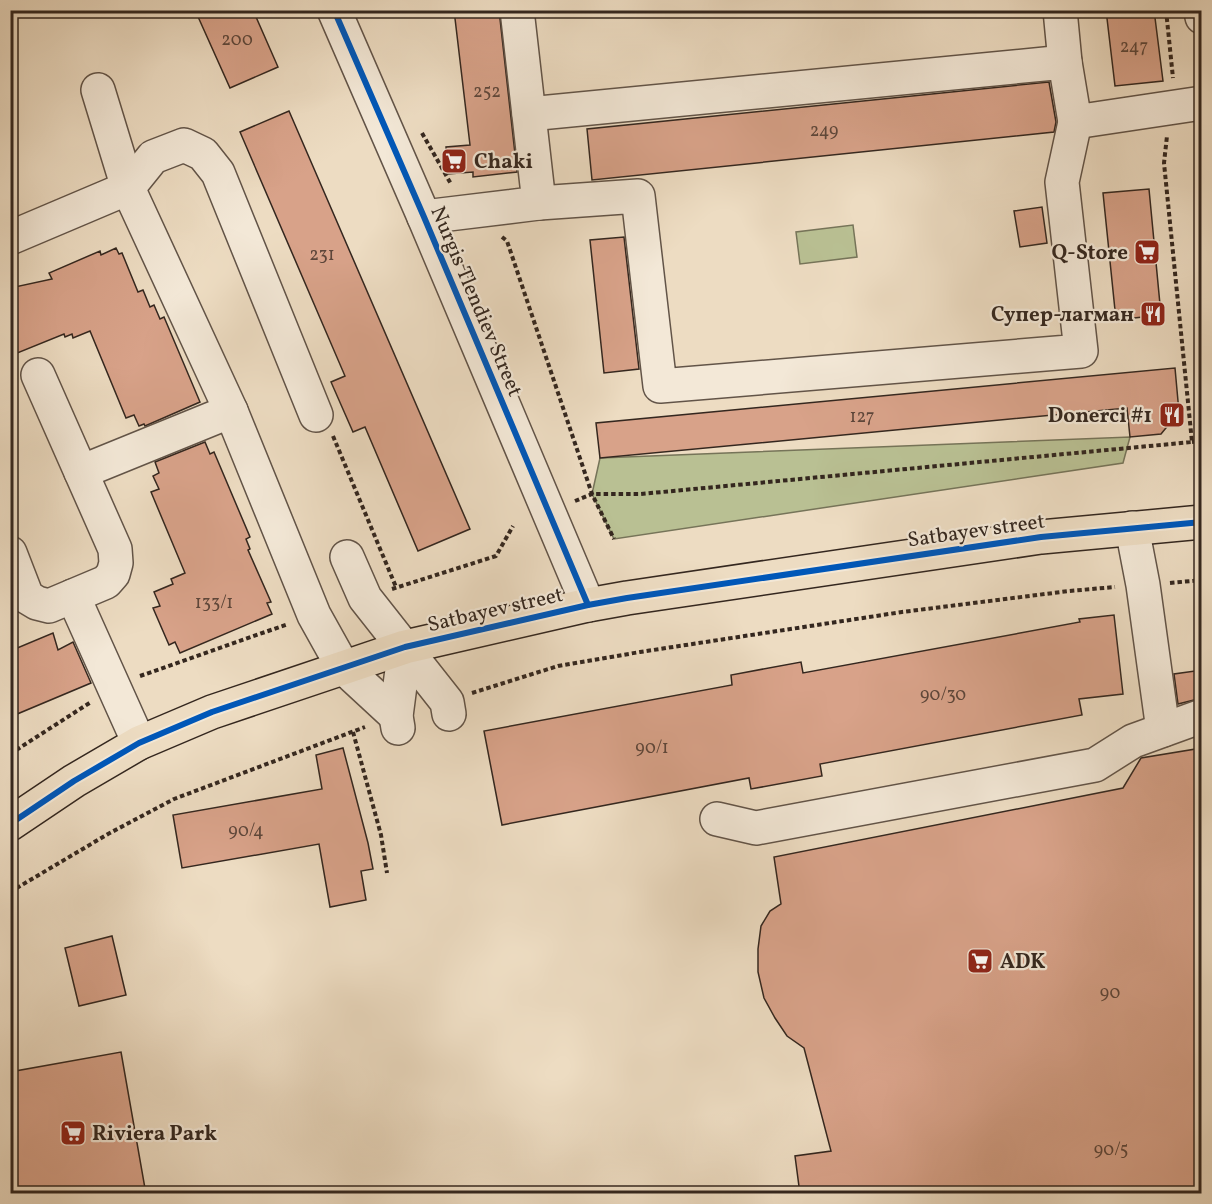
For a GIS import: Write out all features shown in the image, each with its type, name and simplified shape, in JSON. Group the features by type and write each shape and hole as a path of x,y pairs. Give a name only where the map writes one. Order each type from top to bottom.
{"main road":[{"name":"Satbayev street","path":"10,824 74,781 139,743 212,712 405,647 588,605 1041,537 1202,522"}],"street":[{"name":"Nurgis Tlendiev Street","path":"334,10 588,605"},
{"path":"517,10 539,203"},
{"path":"424,217 539,203 638,196 660,386 1080,351 1062,182 1076,122 1065,62 1060,10"},
{"path":"1201,10 1202,17"},
{"path":"529,114 1065,62"},
{"path":"98,90 128,188 231,411 314,615 343,667 397,722"},
{"path":"1076,122 1202,104"},
{"path":"10,238 128,188 153,157 184,145 203,153 218,173 316,415"},
{"path":"10,553 27,597 49,606 106,582 113,574 116,563 115,549 38,375"},
{"path":"81,472 231,411"},
{"path":"1132,528 1143,585 1163,730"},
{"path":"347,557 365,598 405,647 448,708"},
{"path":"72,596 139,743"},
{"path":"397,722 405,647"},
{"path":"717,819 756,828 1095,765 1133,741 1202,716"}],"path":[{"path":"421,131 447,181 507,241 592,494 614,538"},
{"path":"316,415 331,431 396,587"},
{"path":"1192,442 1202,441"},
{"path":"365,598 496,556 513,526"},
{"path":"448,708 558,666 640,652 902,612 1069,591 1202,580"},
{"path":"10,754 114,687 161,668 314,615"},
{"path":"638,645 640,652"},
{"path":"10,892 108,834 174,799 353,732 397,722"},
{"path":"353,732 381,835 387,873"}],"green space":[{"path":"853,225 857,257 800,264 796,232"},
{"path":"1130,437 1123,463 614,539 592,494 600,458"}],"building":[{"path":"195,10 253,10 278,67 230,88"},
{"path":"454,10 499,10 517,172 473,177 473,172 448,174 446,147 470,145"},
{"path":"1106,10 1154,10 1163,81 1115,86"},
{"path":"1049,82 1056,122 1054,132 592,180 587,129"},
{"path":"289,111 470,529 418,551 365,427 353,432 331,382 345,376 240,132"},
{"path":"1149,189 1161,315 1116,320 1103,193"},
{"path":"1042,207 1047,243 1020,247 1014,211"},
{"path":"624,237 639,369 604,373 590,240"},
{"path":"116,248 119,254 122,253 138,292 143,290 150,307 154,305 160,319 164,317 200,402 145,426 144,424 139,426 134,415 126,418 90,331 73,338 72,334 65,337 64,334 10,356 10,288 52,279 49,273 100,251 101,255"},
{"path":"1175,368 1179,412 1161,434 1130,437 1127,408 600,458 596,423"},
{"path":"205,442 210,454 214,452 250,537 246,539 250,549 248,550 271,602 267,603 272,614 180,653 175,642 169,645 153,608 160,606 154,592 173,584 171,579 185,573 151,492 159,489 153,476 159,473 155,462"},
{"path":"1114,615 1123,694 1079,699 1082,715 820,764 822,776 751,789 749,778 502,825 484,731 732,685 731,675 801,662 803,673 1080,622 1079,619"},
{"path":"53,633 58,650 73,642 91,683 10,717 10,651"},
{"path":"1202,670 1202,698 1178,704 1174,674"},
{"path":"343,748 373,869 361,871 366,900 330,907 319,844 182,868 173,815 322,789 316,755"},
{"name":"ADK","path":"1202,748 1202,1194 800,1194 795,1156 831,1151 804,1048 787,1036 775,1018 764,998 758,972 761,926 770,911 781,904 774,857 1123,788 1141,758"},
{"path":"112,936 126,995 79,1006 65,948"},
{"name":"Riviera Park","path":"121,1052 146,1194 10,1194 10,1072"}],"cycle path":[{"path":"334,10 588,605"},
{"path":"10,824 74,781 139,743 212,712 405,647 627,598 1041,537 1202,522"}],"place":[{"name":"Chaki","path":"454,161"},
{"name":"Q-Store","path":"1147,252"},
{"name":"Супер-лагман","path":"1153,314"},
{"name":"Donerci #1","path":"1172,415"},
{"name":"ADK","path":"980,961"},
{"name":"Riviera Park","path":"73,1133"}]}
